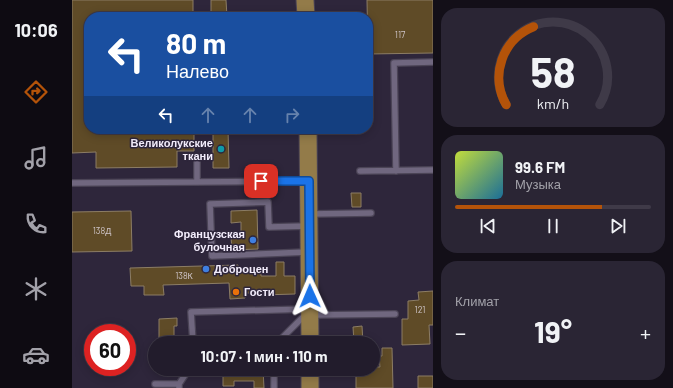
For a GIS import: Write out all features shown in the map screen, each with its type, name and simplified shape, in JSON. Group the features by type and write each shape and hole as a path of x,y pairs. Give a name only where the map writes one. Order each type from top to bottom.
{"main road":[{"path":"305,0 306,12"},
{"path":"308,134 310,336"},
{"path":"310,376 310,388"}],"lane":[{"path":"396,171 394,63 433,62"},
{"path":"197,162 197,182"},
{"path":"360,171 433,170"},
{"path":"72,183 309,181"},
{"path":"310,252 212,256 210,204 268,202 269,227 309,220 371,213"},
{"path":"193,336 191,312 395,314"},
{"path":"284,336 310,312"},
{"path":"155,384 179,386 185,376"},
{"path":"274,376 274,388"}],"building":[{"path":"72,0 193,0 193,12 84,12 84,134 194,134 194,151 177,151 177,167 96,168 96,152 72,153"},
{"path":"211,0 226,0 227,12 211,12"},
{"path":"367,0 433,0 433,53 373,54 373,12 367,12"},
{"name":"Великолукские ткани","path":"213,134 228,134 229,168 213,168"},
{"path":"351,193 361,193 361,207 352,207"},
{"path":"257,210 258,249 232,250 231,237 241,237 241,222 231,223 231,211"},
{"path":"131,211 132,251 72,252 72,212"},
{"path":"276,262 284,262 284,276 295,276 295,294 261,295 261,293 245,293 245,298 230,299 229,283 163,285 164,295 144,295 144,286 131,286 130,268 238,265 238,270 261,270 261,276 276,276"},
{"path":"433,291 433,325 429,325 430,344 402,345 402,319 408,319 408,301 419,300 418,292"},
{"path":"177,318 177,326 174,326 174,336 159,336 159,319"},
{"path":"362,326 363,336 354,336 353,327"},
{"path":"382,348 392,348 393,388 356,388 356,376 380,376 380,356 382,356"},
{"path":"223,376 263,376 264,388 254,388 254,381 234,381 234,386 223,386"},
{"path":"418,376 433,376 433,388 418,388"}],"place":[{"name":"Великолукские ткани","path":"221,149"},
{"name":"Французская булочная","path":"253,240"},
{"name":"Доброцен","path":"206,269"},
{"name":"Гости","path":"236,292"}],"route":[{"path":"261,181 309,181 310,296"}]}
